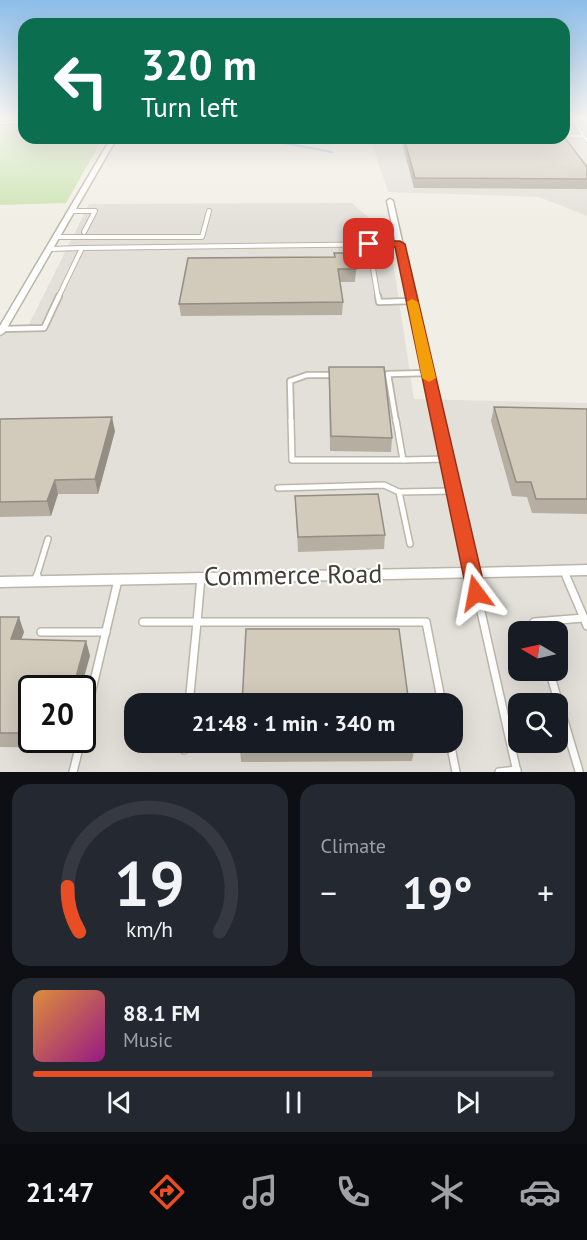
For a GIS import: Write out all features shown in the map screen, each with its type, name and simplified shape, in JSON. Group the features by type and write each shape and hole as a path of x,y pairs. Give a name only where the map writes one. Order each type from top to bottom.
{"street":[{"path":"1,331 104,155"},
{"path":"390,201 471,571"},
{"name":"Commerce Road","path":"0,582 587,570"}],"lane":[{"path":"71,211 95,211 84,232"},
{"path":"56,237 202,237 209,211"},
{"path":"369,244 379,302 412,301"},
{"path":"49,249 400,244"},
{"path":"1,331 44,328 82,248"},
{"path":"376,374 428,373"},
{"path":"388,374 403,460"},
{"path":"342,375 307,375 290,381 292,460 447,459"},
{"path":"278,488 384,485 399,492 453,491"},
{"path":"399,492 410,544"},
{"path":"35,581 48,539"},
{"path":"471,571 517,771 499,772"},
{"path":"564,571 587,626"},
{"path":"190,693 201,577"},
{"path":"96,675 118,579"},
{"path":"547,621 585,618"},
{"path":"143,622 426,622 440,693"},
{"path":"42,632 106,632"},
{"path":"552,681 579,771"},
{"path":"73,772 78,753"},
{"path":"452,753 456,772"}],"shaded area":[{"path":"376,155 587,155 587,216 539,197 388,192"},
{"path":"352,203 389,236 414,399 587,403 587,772 0,772 0,330 27,328 89,204"}],"green space":[{"path":"0,155 93,155 66,203 0,205"}],"building":[{"path":"409,155 578,155 587,167 587,179 415,178"},
{"path":"334,253 353,253 356,269 338,269 343,302 179,304 188,258 335,257"},
{"path":"329,367 384,367 392,438 331,436"},
{"path":"494,407 587,409 587,499 536,499 531,482 516,482"},
{"path":"112,417 95,479 55,480 47,501 0,502 0,419"},
{"path":"378,494 385,535 298,537 295,496"},
{"path":"0,617 19,617 11,639 86,641 77,675 18,675 18,733 0,733"},
{"path":"246,629 399,629 408,693 243,693"}],"slow traffic":[{"path":"412,302 429,378"}],"route":[{"path":"369,244 400,244 476,593"}]}
